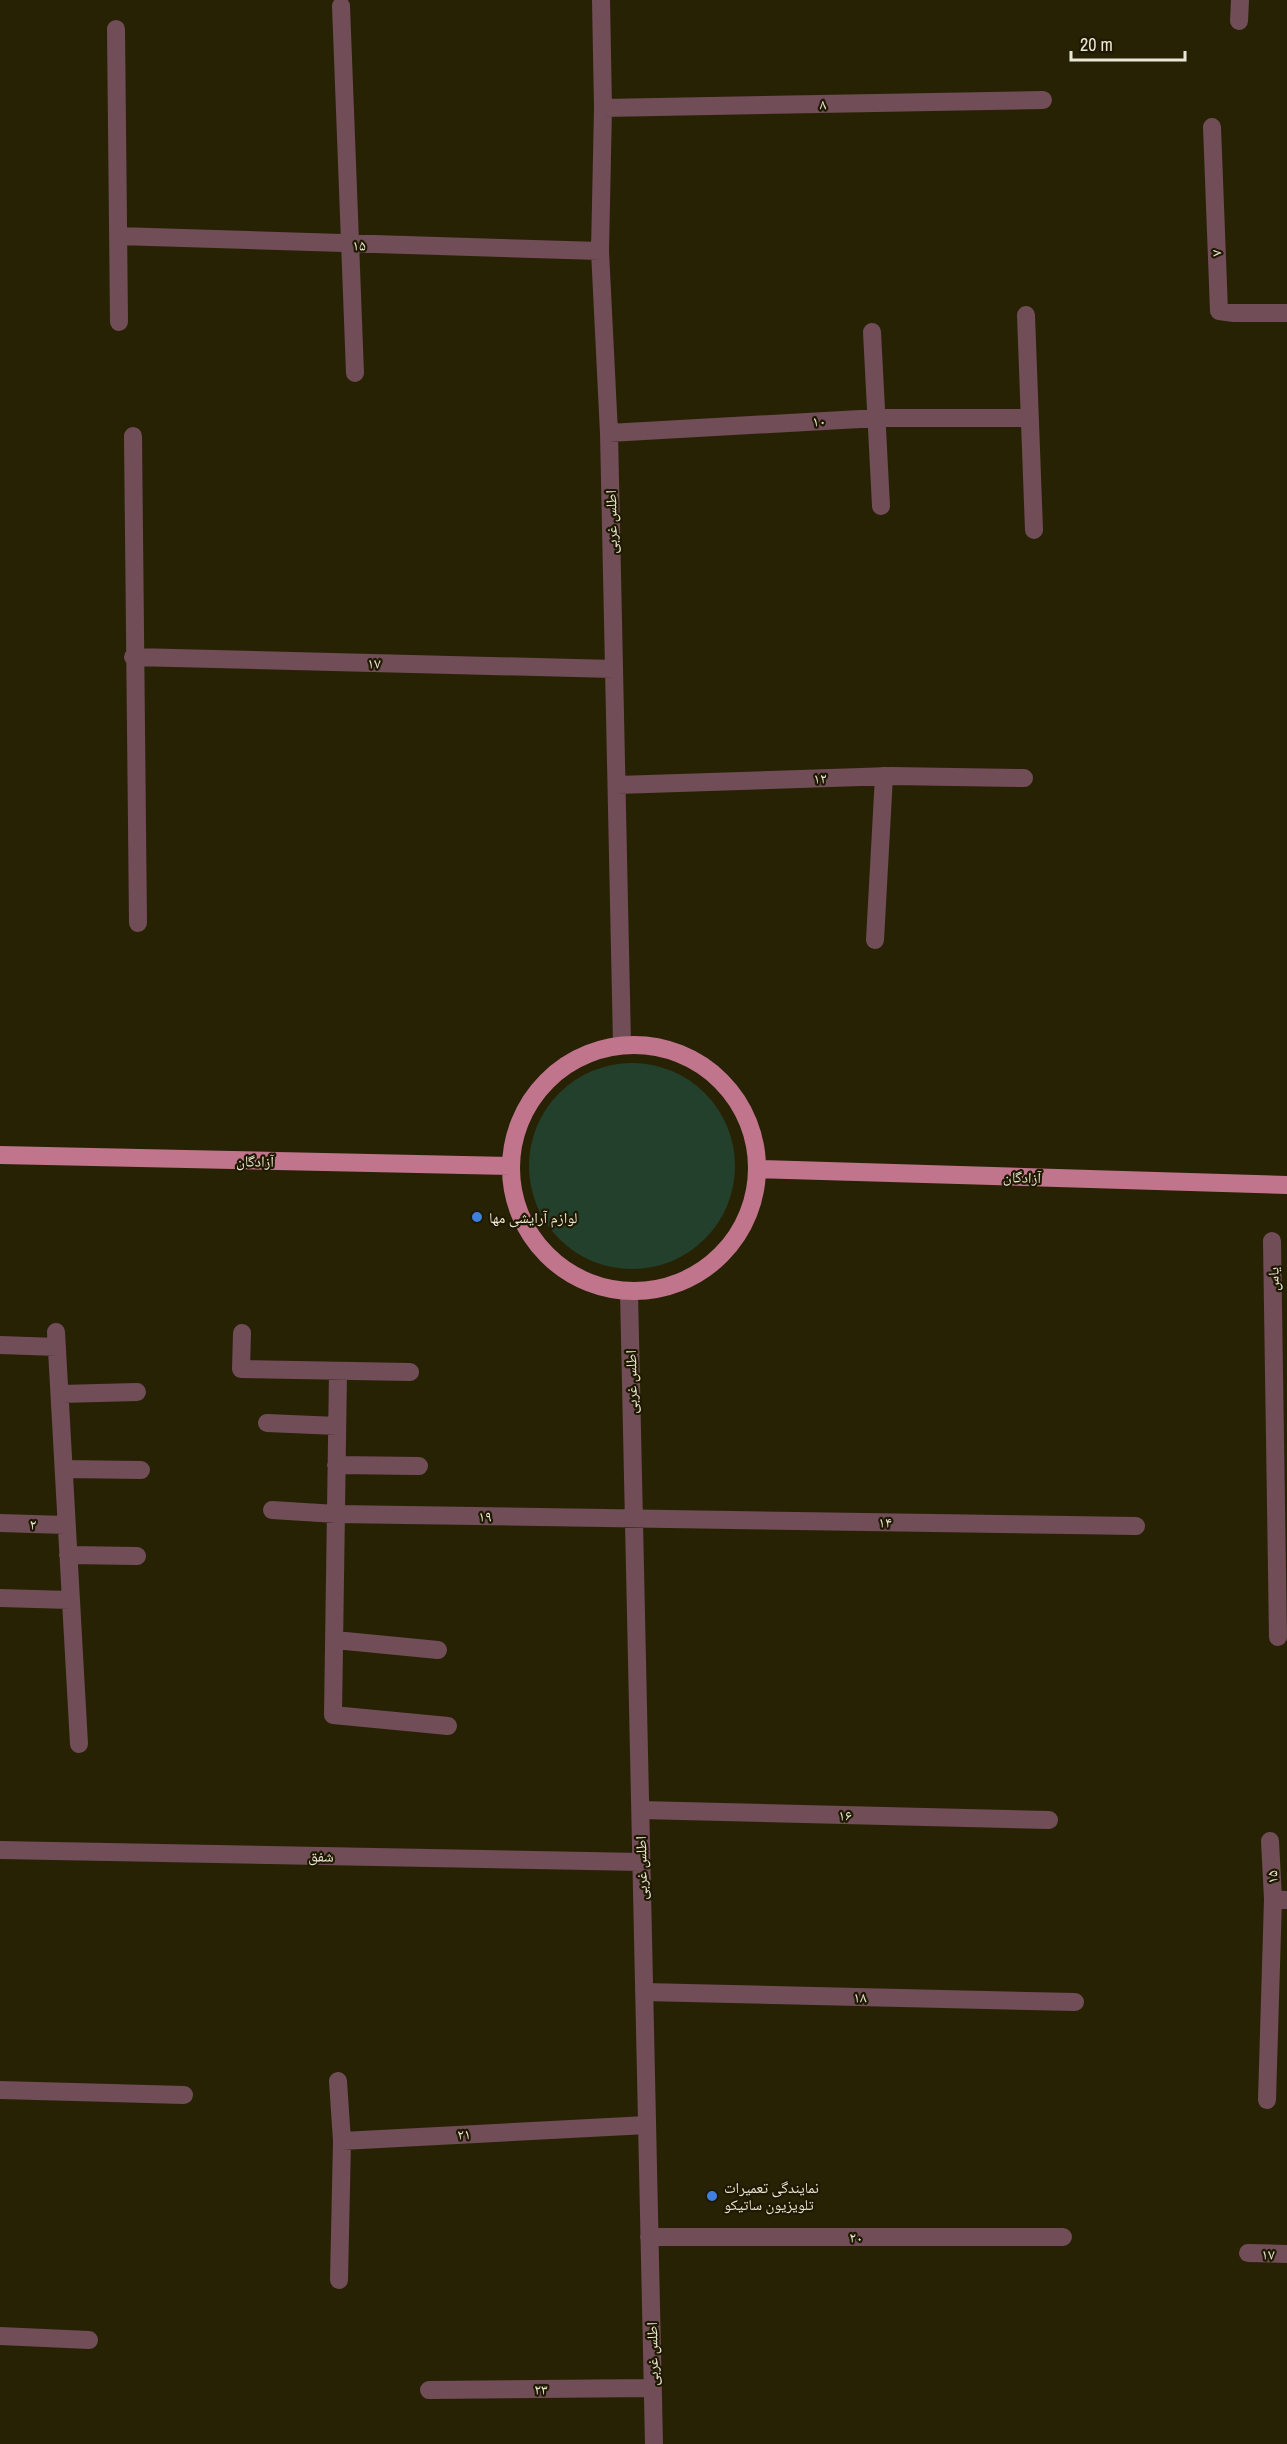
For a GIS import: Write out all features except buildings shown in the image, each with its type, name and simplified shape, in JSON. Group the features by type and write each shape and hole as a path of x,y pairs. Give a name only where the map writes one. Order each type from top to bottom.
{"main road":[{"path":"622,1044 656,1046 689,1056 717,1076 739,1103 744,1114 753,1135 758,1169 751,1208 732,1243 704,1270 668,1287 629,1292 592,1284 559,1266 533,1238 516,1204 510,1166 516,1130 526,1109 532,1098 556,1071 587,1053 622,1044"},
{"name":"آزادگان","path":"0,1155 510,1166"},
{"name":"آزادگان","path":"758,1169 1287,1185"}],"street":[{"name":"اطلس غربی","path":"601,0 603,108 600,250 609,433 622,1044"},
{"path":"1239,21 1240,0"},
{"path":"341,6 355,374"},
{"path":"116,29 119,322"},
{"name":"۸","path":"603,108 1043,100"},
{"name":"۷","path":"1212,127 1219,310 1234,313 1287,314"},
{"name":"۱۵","path":"118,236 350,245 600,250"},
{"path":"1026,315 1034,530"},
{"path":"872,332 881,507"},
{"name":"۱۰","path":"609,433 878,418 1029,418"},
{"path":"133,436 133,657 138,923"},
{"name":"۱۷","path":"133,657 614,669"},
{"path":"874,940 884,776"},
{"name":"۱۲","path":"617,785 884,776 1024,778"},
{"name":"یاس","path":"1272,1240 1283,1570 1278,1637"},
{"name":"اطلس غربی","path":"629,1292 654,2444"},
{"path":"242,1333 241,1369 410,1372"},
{"path":"0,1345 57,1339 79,1744"},
{"path":"338,1372 333,1715 448,1726"},
{"path":"60,1394 137,1392"},
{"path":"267,1423 337,1426"},
{"path":"336,1465 419,1466"},
{"path":"64,1469 141,1470"},
{"name":"۱۹","path":"272,1510 336,1514 634,1518"},
{"name":"۱۴","path":"634,1518 1136,1526"},
{"name":"۲","path":"0,1523 66,1525"},
{"path":"68,1555 137,1556"},
{"path":"0,1598 70,1599"},
{"path":"334,1640 438,1650"},
{"name":"۱۶","path":"640,1810 1049,1820"},
{"name":"۱۵","path":"1267,2100 1280,1900 1270,1841"},
{"name":"شفق","path":"0,1850 641,1862"},
{"name":"۱۸","path":"644,1992 1075,2002"},
{"path":"338,2081 342,2140 339,2280"},
{"path":"0,2090 184,2096"},
{"name":"۲۱","path":"342,2140 647,2125"},
{"name":"۲۰","path":"649,2237 1063,2236"},
{"name":"۱۷","path":"1248,2253 1287,2254"},
{"path":"0,2336 89,2340"},
{"name":"۲۳","path":"429,2390 652,2388"}],"green space":[{"path":"622,1063 642,1063 672,1070 698,1086 712,1100 728,1126 735,1166 728,1206 712,1232 698,1246 672,1262 642,1269 622,1269 592,1262 566,1246 552,1232 536,1206 529,1176 529,1156 536,1126 552,1100 566,1086 592,1070"}],"place":[{"name":"لوازم آرایشی مها","path":"477,1217"},
{"name":"نمایندگی تعمیرات تلویزیون ساتیکو","path":"712,2196"}]}
